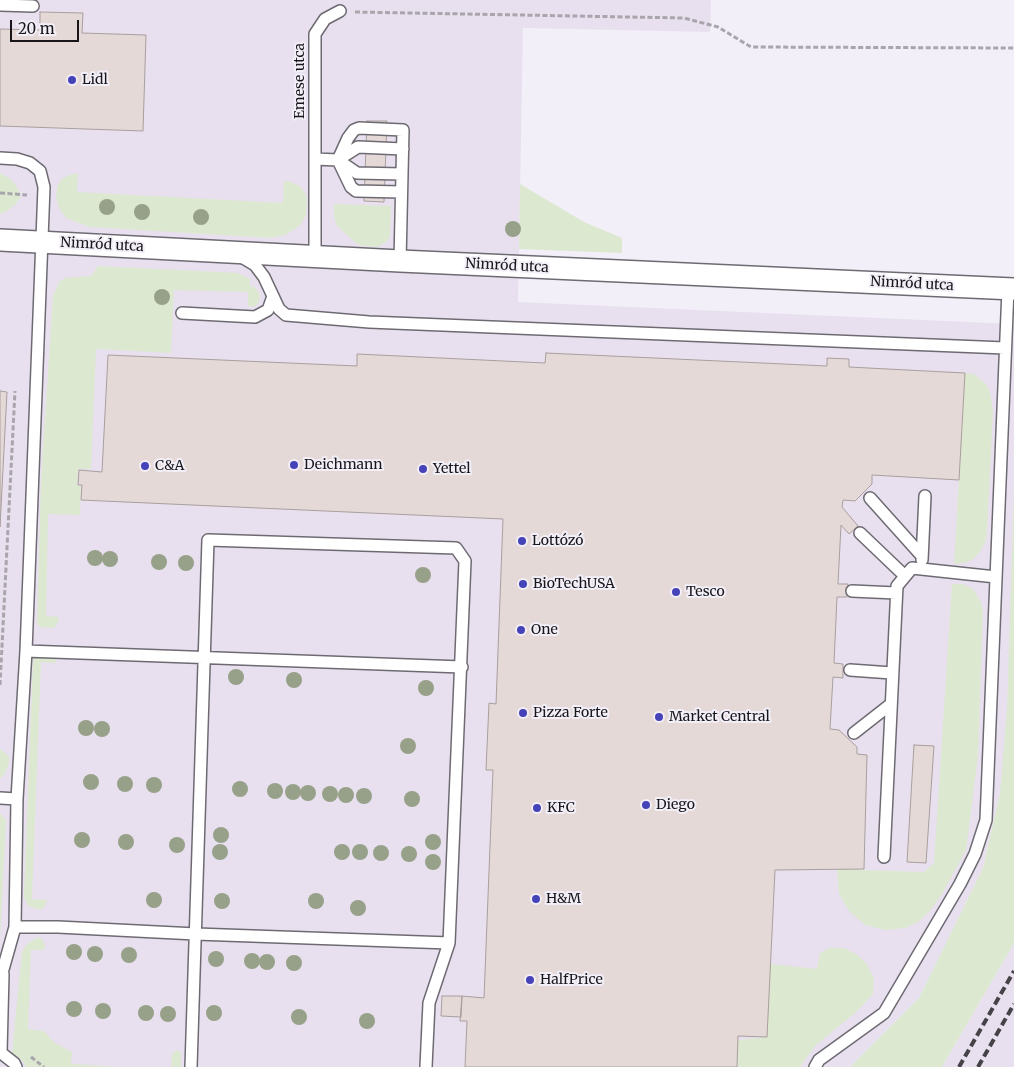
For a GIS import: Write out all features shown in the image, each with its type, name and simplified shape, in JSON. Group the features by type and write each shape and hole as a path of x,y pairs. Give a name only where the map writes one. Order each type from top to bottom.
{"street":[{"name":"Nimród utca","path":"0,240 315,257 1011,289"}],"lane":[{"path":"0,4 33,6"},
{"name":"Emese utca","path":"315,257 315,34 325,19 340,11"},
{"path":"338,160 348,138 354,130 359,128 403,130 400,261"},
{"path":"338,160 358,147 403,149"},
{"path":"0,158 17,159 30,163 40,171 44,187 26,651 18,799 15,927 1,977 0,1052 14,1063 16,1067"},
{"path":"316,159 338,160 357,173 402,174"},
{"path":"338,160 351,187 356,190 402,192"},
{"path":"234,252 255,265 264,277 279,309 286,315"},
{"path":"815,1067 819,1060 884,1013 960,884 975,854 986,820 1005,348 1011,289"},
{"path":"255,318 268,310 273,296"},
{"path":"182,313 255,318 286,315 379,323 1005,348"},
{"path":"921,569 926,496"},
{"path":"870,498 922,556"},
{"path":"860,534 905,576"},
{"path":"191,1067 208,540 456,548 466,561 449,943 428,1003 426,1067"},
{"path":"884,857 896,586 912,568 996,577"},
{"path":"852,591 896,593"},
{"path":"26,651 462,668"},
{"path":"850,670 892,673"},
{"path":"854,733 891,704"},
{"path":"0,798 18,799"},
{"path":"15,927 58,927 449,943"}],"path":[{"path":"340,11 684,18 718,28 751,47 1014,48"},
{"path":"0,193 44,195"},
{"path":"0,685 15,391"}],"shaded area":[{"path":"0,0 711,0 710,32 523,28 518,302 1014,324 1014,710 1000,793 983,868 919,998 850,1067 0,1067"},
{"path":"1014,943 1014,1067 942,1067"}],"green space":[{"path":"0,173 16,185 21,196 16,204 0,214"},
{"path":"78,173 77,192 283,203 284,181 288,181 300,186 306,195 306,215 301,224 295,229 285,235 271,238 89,227 66,218 59,208 56,198 57,187 61,180 69,175"},
{"path":"520,184 584,222 622,238 622,253 519,249"},
{"path":"334,204 391,206 390,235 387,241 378,247 362,246 356,243 337,226 334,217"},
{"path":"98,266 238,273 250,279 250,286 255,287 260,295 259,302 254,307 248,306 248,292 174,290 171,353 96,349 91,469 78,469 77,486 81,486 80,515 48,514 46,616 59,617 59,620 54,628 40,627 37,623 41,480 53,296 59,282 65,278 91,276"},
{"path":"965,373 974,374 986,384 990,392 993,411 987,533 985,543 973,559 965,563 954,564"},
{"path":"1014,490 1014,943 942,1067 850,1067 919,998 983,868 1000,793 1007,709"},
{"path":"952,584 963,584 973,589 983,609 978,756 966,850 942,894 929,912 918,922 905,928 885,930 865,925 849,911 839,894 837,869 924,872 934,863"},
{"path":"38,655 55,657 56,663 41,662 32,899 47,900 45,906 40,910 28,906 24,897 33,660"},
{"path":"0,749 9,756 9,763 0,779"},
{"path":"0,813 6,820 0,941"},
{"path":"38,937 43,940 45,945 44,950 31,950 28,1029 44,1031 55,1043 72,1052 71,1064 122,1067 26,1067 22,1060 12,1053 22,952 27,944"},
{"path":"829,948 844,948 856,954 867,964 874,979 873,994 856,1012 815,1046 800,1067 737,1067 738,1040 767,1037 770,964 817,969 820,953"},
{"path":"177,1050 181,1053 181,1067 171,1067 172,1054"}],"building":[{"name":"Lidl","path":"40,12 83,13 82,33 146,35 143,131 0,126 0,29 40,30"},
{"path":"367,121 387,121 384,202 364,201"},
{"name":"Market Central","path":"546,353 827,366 827,358 849,359 849,367 965,373 959,480 872,475 872,484 855,501 843,500 842,507 858,526 849,534 841,525 838,584 848,584 847,597 837,597 834,663 843,664 843,678 833,677 830,729 839,730 857,747 857,754 867,755 864,869 775,870 767,1037 738,1036 737,1067 465,1067 467,1021 460,1021 462,996 484,998 493,770 486,770 489,703 496,704 503,519 81,500 82,485 78,485 79,470 102,472 108,355 357,366 357,354 545,363"},
{"path":"0,391 7,392 0,527"},
{"path":"914,745 934,746 926,863 907,862"},
{"path":"442,996 462,996 461,1017 441,1016"}],"railway":[{"path":"959,1067 1014,971"},
{"path":"978,1067 1014,1004"}],"place":[{"name":"Lidl","path":"72,80"},
{"name":"Deichmann","path":"294,465"},
{"name":"C&A","path":"145,466"},
{"name":"Yettel","path":"423,469"},
{"name":"Lottózó","path":"522,541"},
{"name":"BioTechUSA","path":"523,584"},
{"name":"Tesco","path":"676,592"},
{"name":"One","path":"521,630"},
{"name":"Pizza Forte","path":"523,713"},
{"name":"Market Central","path":"659,717"},
{"name":"Diego","path":"646,805"},
{"name":"KFC","path":"537,808"},
{"name":"H&M","path":"536,899"},
{"name":"HalfPrice","path":"530,980"}]}
